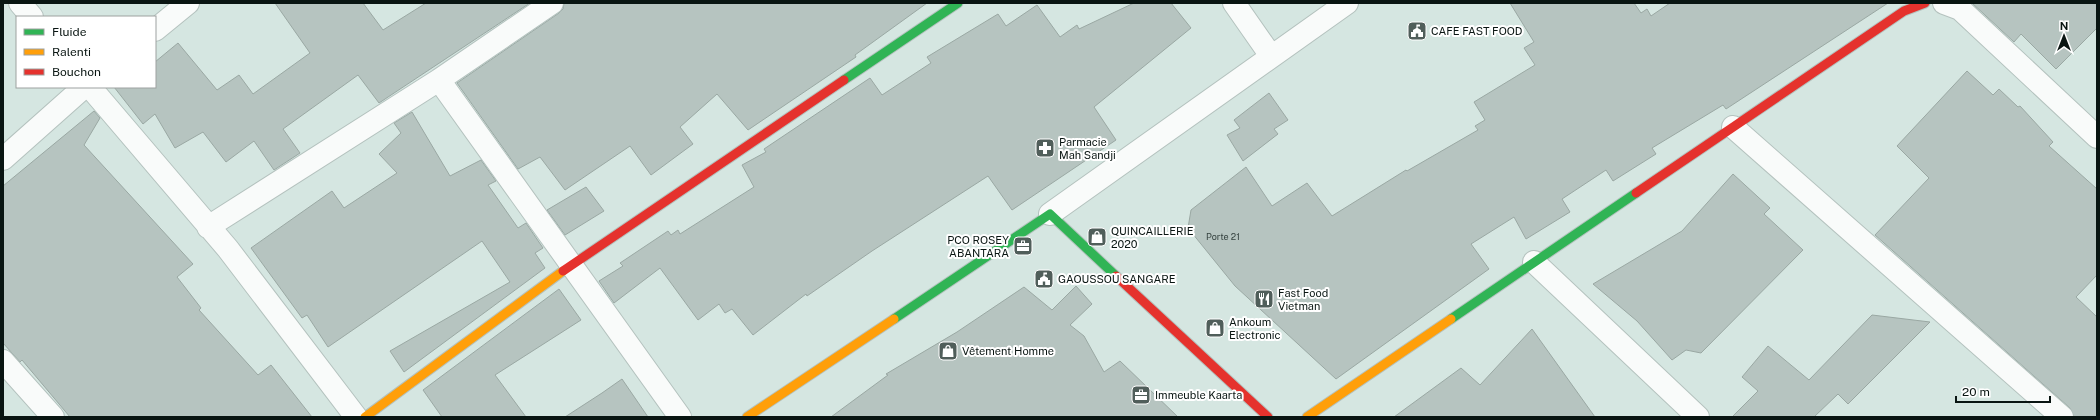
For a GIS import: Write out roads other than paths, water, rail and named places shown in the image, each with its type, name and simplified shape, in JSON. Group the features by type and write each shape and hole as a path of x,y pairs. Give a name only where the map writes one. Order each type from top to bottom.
{"street":[{"path":"20,3 31,16"},
{"path":"156,29 188,3"},
{"path":"208,227 438,80 552,3"},
{"path":"364,417 570,266 958,3"},
{"path":"1234,3 1271,56"},
{"path":"747,417 1050,214 1347,3"},
{"path":"1307,417 1904,11 1925,3"},
{"path":"1944,3 1960,9 2097,137"},
{"path":"438,80 570,266 680,417"},
{"path":"3,159 83,88"},
{"path":"91,88 228,249 356,417"},
{"path":"1733,127 2062,417"},
{"path":"1050,214 1268,417"},
{"path":"1534,262 1698,417"},
{"path":"3,361 53,417"}],"place":[{"name":"CAFE FAST FOOD","path":"1417,31"},
{"name":"Parmacie Mah Sandji","path":"1045,148"},
{"name":"QUINCAILLERIE 2020","path":"1097,237"},
{"name":"PCO ROSEY ABANTARA","path":"1023,246"},
{"name":"GAOUSSOU SANGARE","path":"1044,279"},
{"name":"Fast Food Vietman","path":"1264,299"},
{"name":"Ankoum Electronic","path":"1215,328"},
{"name":"Vêtement Homme","path":"948,351"},
{"name":"Immeuble Kaarta","path":"1141,395"}]}
